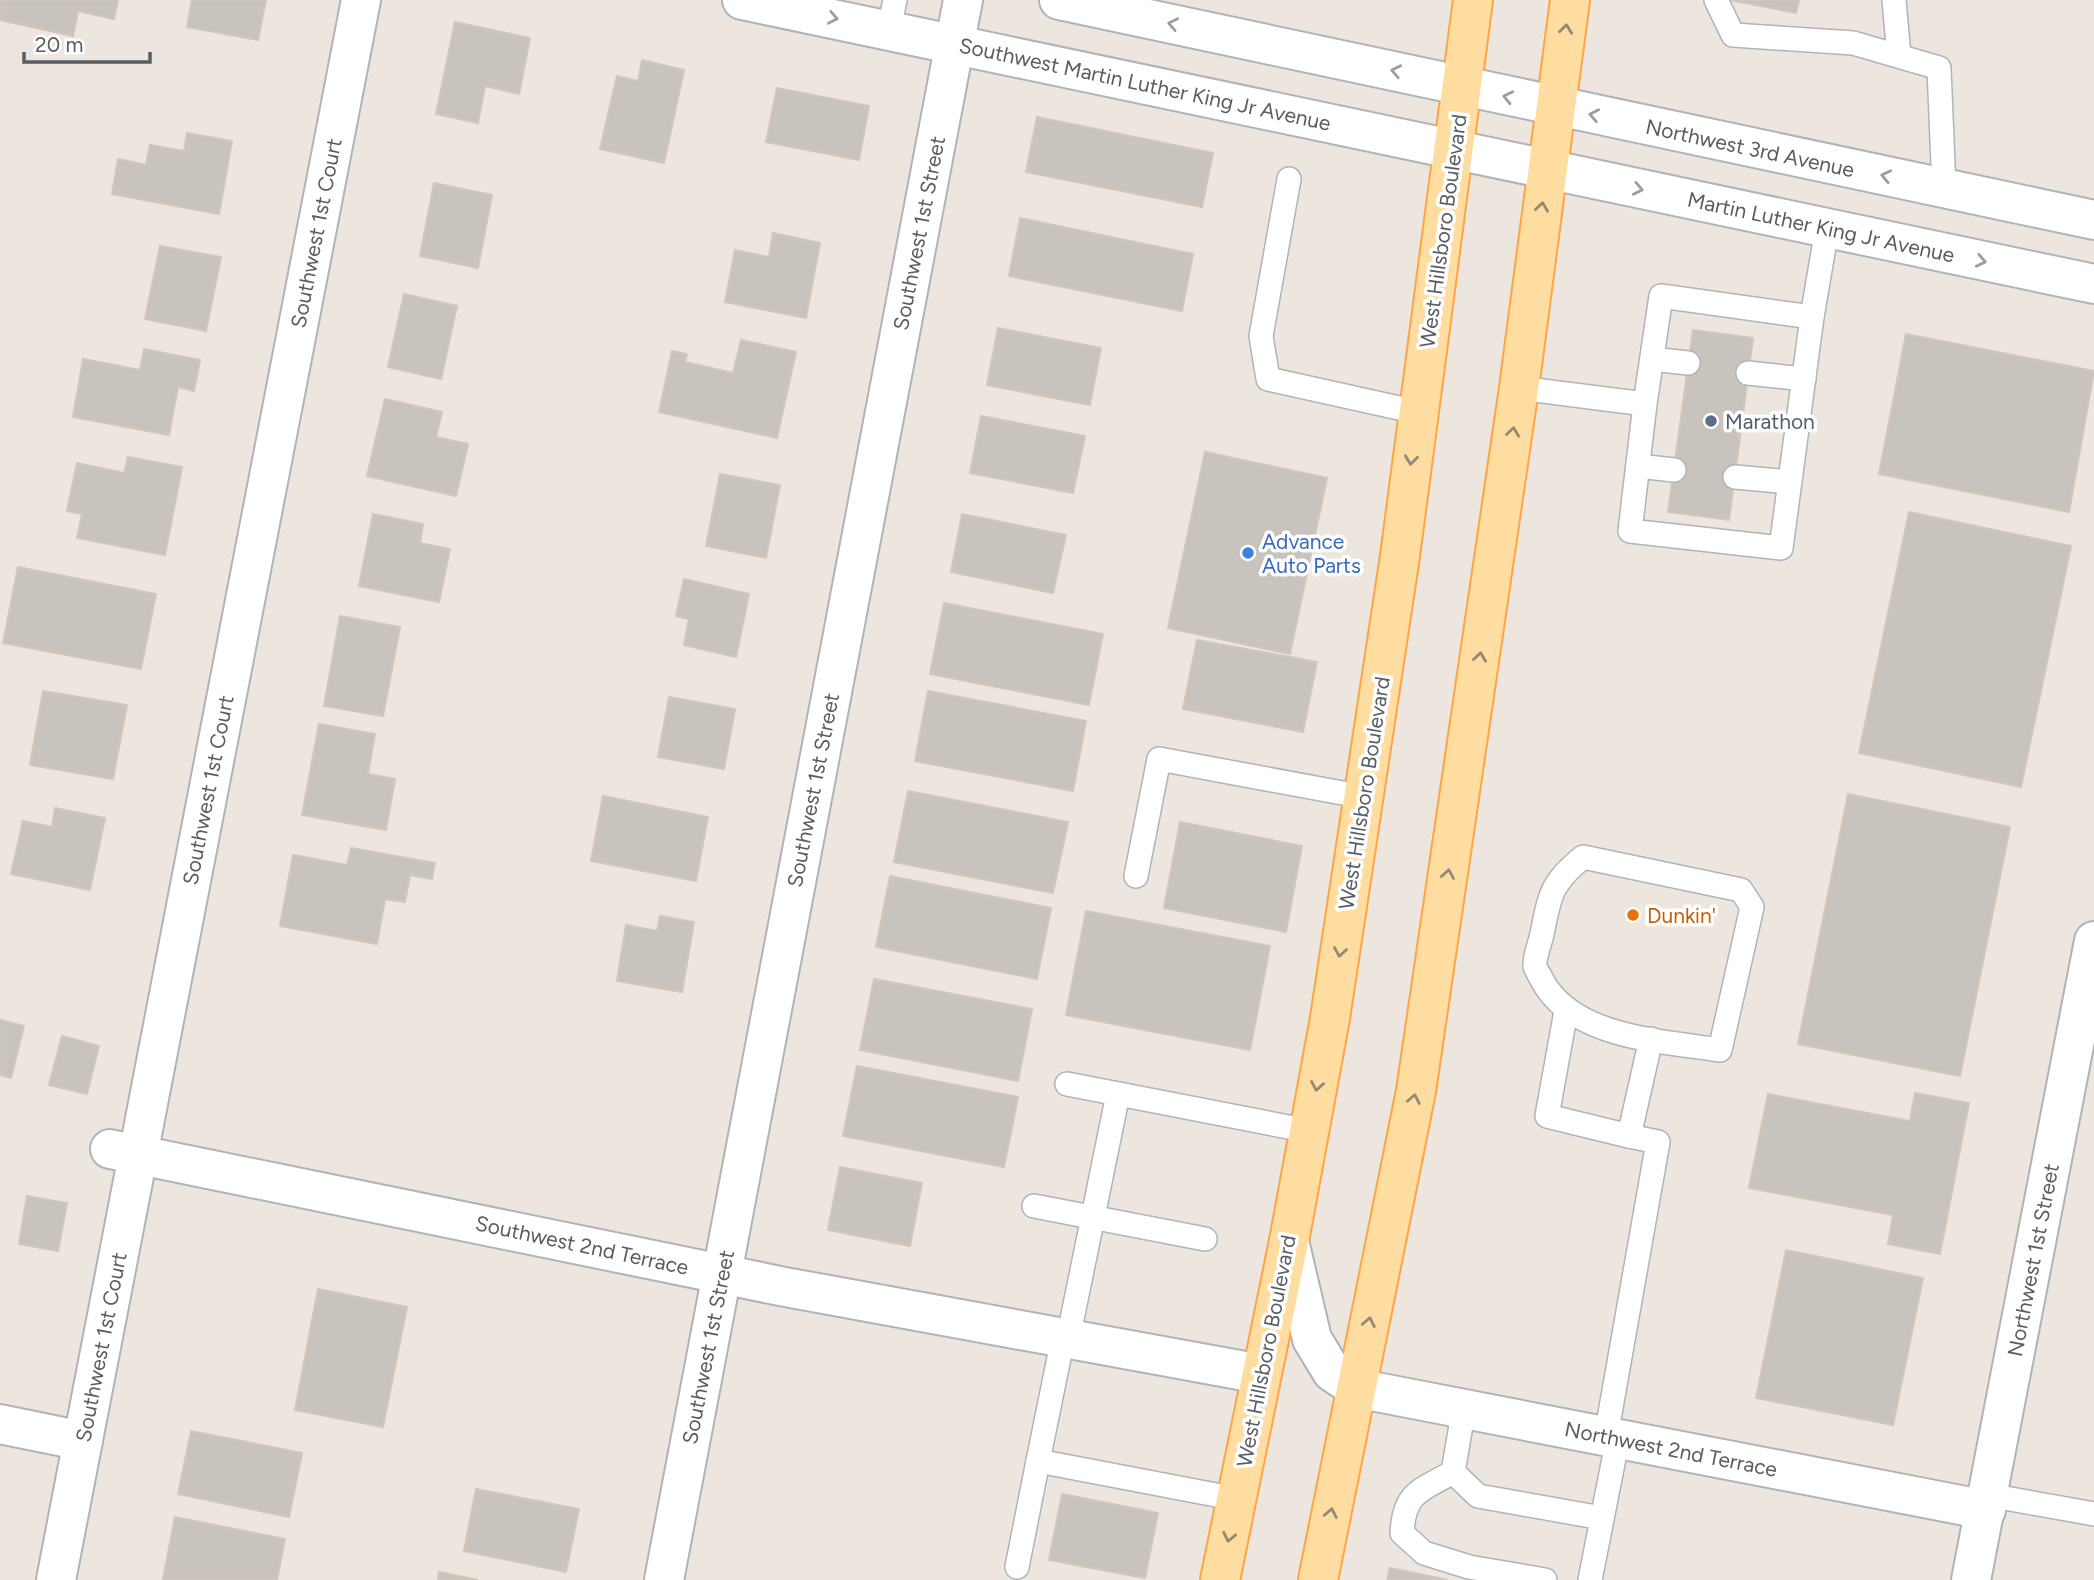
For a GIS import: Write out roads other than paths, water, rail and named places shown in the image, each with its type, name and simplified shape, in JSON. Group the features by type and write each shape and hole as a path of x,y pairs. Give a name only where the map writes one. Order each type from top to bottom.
{"main road":[{"name":"West Hillsboro Boulevard","path":"1220,1580 1289,1241 1364,797 1455,150 1473,0"},
{"path":"1318,1580 1416,1091 1519,388 1570,0"}],"street":[{"name":"Southwest 1st Court","path":"56,1580 83,1441 124,1152 361,0"},
{"name":"Southwest Martin Luther King Jr Avenue","path":"742,0 892,14 955,44 1548,170"},
{"name":"Southwest 1st Street","path":"664,1580 963,0"},
{"path":"1059,0 1555,107"},
{"name":"Northwest 3rd Avenue","path":"1555,107 1944,189"},
{"name":"Martin Luther King Jr Avenue","path":"1548,170 2094,284"},
{"path":"1944,189 2094,220"},
{"name":"Northwest 1st Street","path":"1971,1580 2094,941"},
{"name":"Southwest 2nd Terrace","path":"124,1152 721,1274 1261,1374"},
{"path":"1289,1241 1312,1339 1332,1373 1356,1388"},
{"name":"Northwest 2nd Terrace","path":"1356,1388 1612,1437 1987,1502"},
{"path":"0,1424 83,1441"}],"lane":[{"path":"1716,0 1733,35 1853,43 1939,68 1944,189"},
{"path":"1894,0 1899,57"},
{"path":"1289,179 1261,336 1268,379 1417,412"},
{"path":"1812,317 1661,296 1630,531 1781,548 1812,317 1827,229"},
{"path":"1652,359 1688,363"},
{"path":"1748,373 1804,379"},
{"path":"1519,388 1645,404"},
{"path":"1638,466 1674,470"},
{"path":"1735,477 1790,482"},
{"path":"1136,876 1159,759 1364,797"},
{"path":"1583,858 1741,890 1752,907 1720,1050 1651,1039 1593,1025 1566,1011 1546,987 1535,967 1550,891 1565,872 1583,858"},
{"path":"1566,1011 1547,1116 1658,1142 1602,1518 1590,1580"},
{"path":"1629,1136 1651,1039"},
{"path":"1067,1084 1309,1130"},
{"path":"1017,1567 1118,1094"},
{"path":"1034,1206 1205,1239"},
{"path":"1453,1472 1464,1408"},
{"path":"1038,1461 1237,1499"},
{"path":"1453,1472 1478,1496 1602,1518"},
{"path":"1453,1472 1419,1491 1403,1510 1402,1533 1424,1553 1469,1567 1545,1580"},
{"path":"1987,1502 2094,1514"}],"place":[{"name":"Marathon","path":"1711,421"},
{"name":"Advance Auto Parts","path":"1248,553"},
{"name":"Dunkin'","path":"1633,915"}]}
